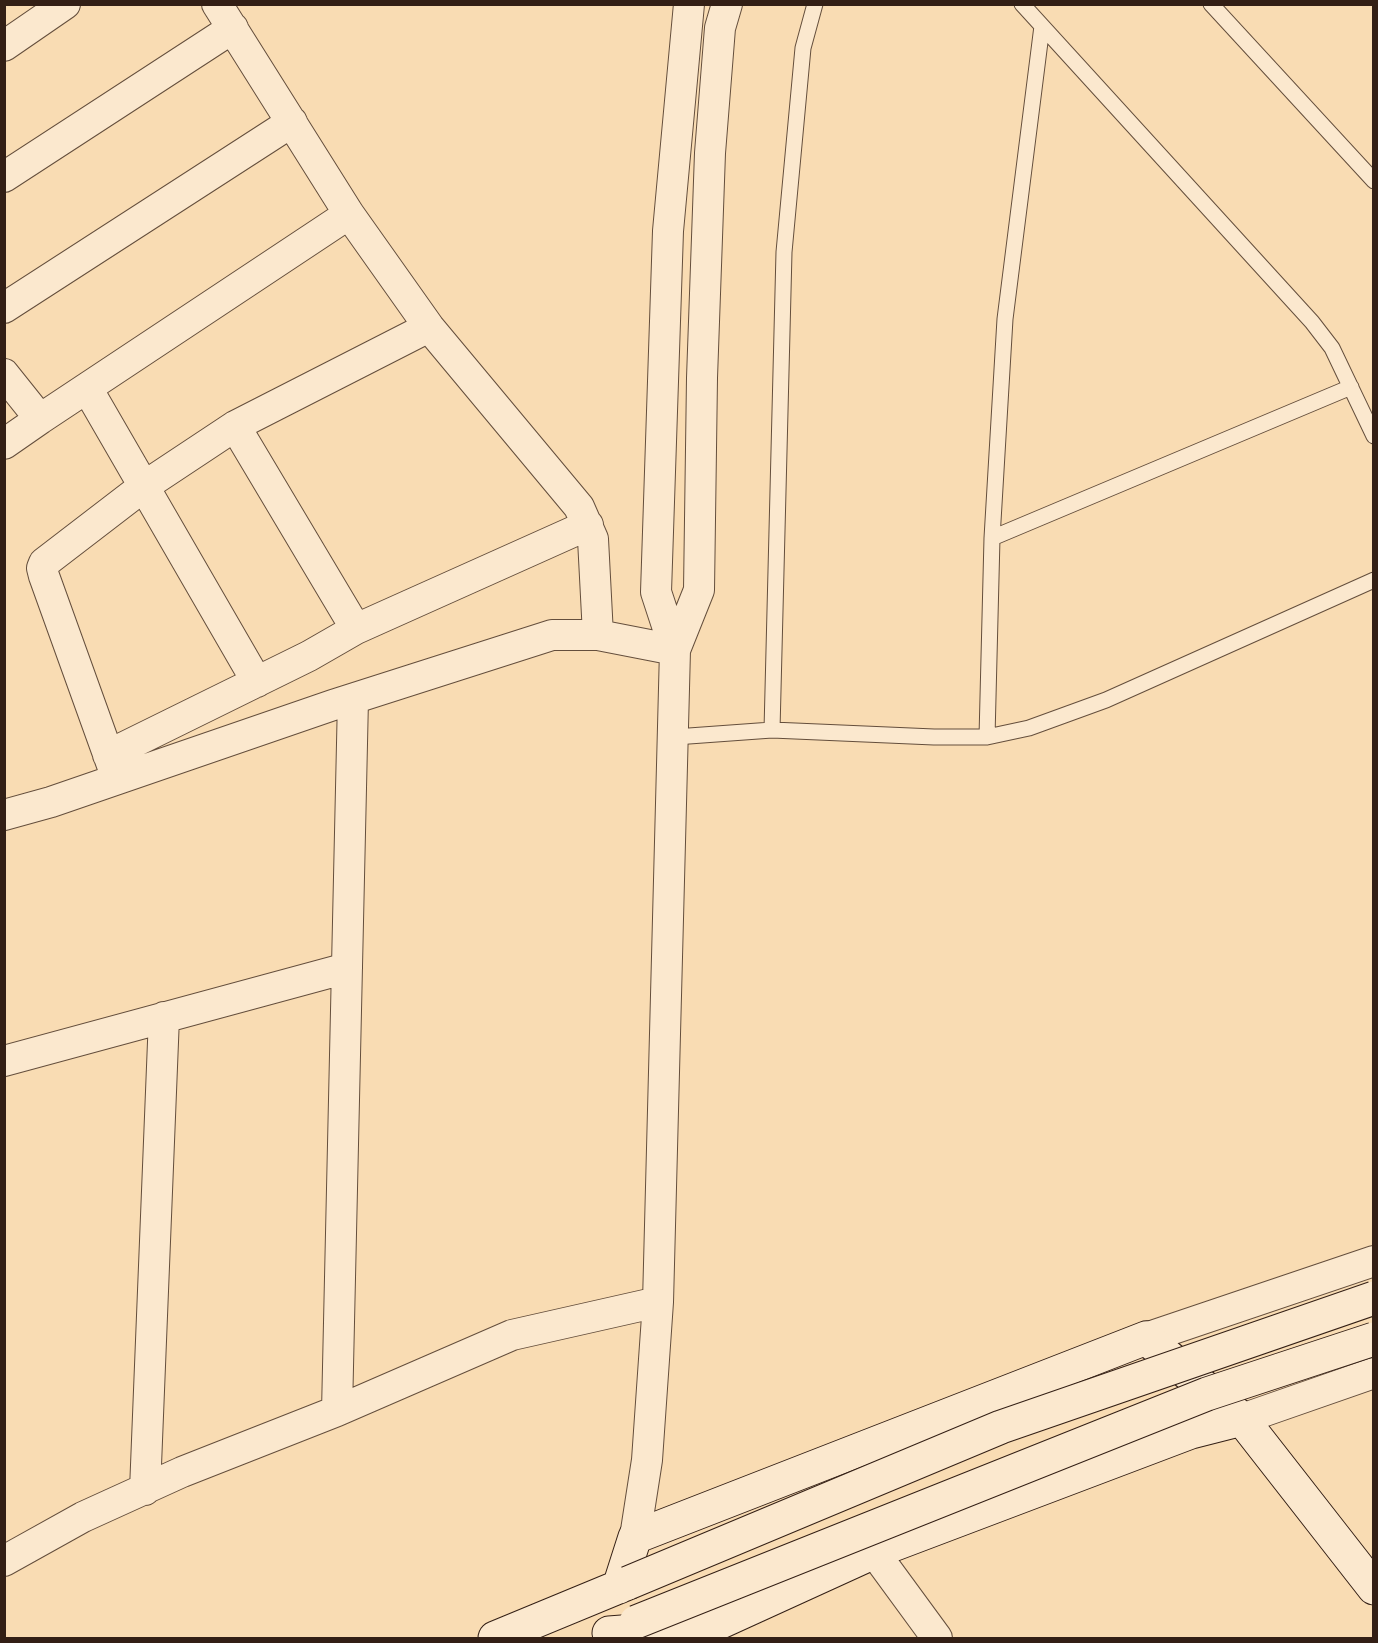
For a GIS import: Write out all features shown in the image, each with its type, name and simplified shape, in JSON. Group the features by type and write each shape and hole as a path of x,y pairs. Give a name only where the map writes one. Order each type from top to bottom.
{"main road":[{"path":"495,1638 1001,1427 1374,1298"},
{"path":"623,1585 635,1537 1146,1338 1242,1419 1374,1588"},
{"path":"613,1633 1208,1394 1374,1338"},
{"path":"613,1633 714,1625 874,1552 1191,1432 1242,1419"}],"street":[{"path":"4,46 65,4"},
{"path":"635,1537 647,1460 658,1302 675,737 675,650 656,592 668,231 689,4"},
{"path":"675,650 699,590 702,378 710,153 720,28 727,4"},
{"path":"4,177 225,16 349,214 429,327 579,507 593,539 598,635"},
{"path":"4,308 292,122"},
{"path":"4,444 349,214"},
{"path":"112,767 42,568 44,563 144,487 235,426 429,327"},
{"path":"4,374 40,419"},
{"path":"87,388 257,682"},
{"path":"235,426 356,629"},
{"path":"4,815 51,802 257,682 356,629 588,525"},
{"path":"112,767 353,699 552,635 598,635 675,650"},
{"path":"337,1411 353,699"},
{"path":"4,1061 347,968"},
{"path":"144,1490 164,1017"},
{"path":"1146,1338 1374,1261"},
{"path":"4,1561 82,1518 182,1472 337,1411 512,1335 658,1302"},
{"path":"1242,1419 1374,1374"},
{"path":"874,1552 937,1638"}],"lane":[{"path":"772,730 784,252 803,48 815,4"},
{"path":"1022,4 1312,322 1332,348 1374,436"},
{"path":"1211,4 1374,182"},
{"path":"987,737 992,538 1005,319 1042,26"},
{"path":"992,538 1351,387"},
{"path":"675,737 772,730 987,737 1029,728 1106,700 1374,580"}]}
